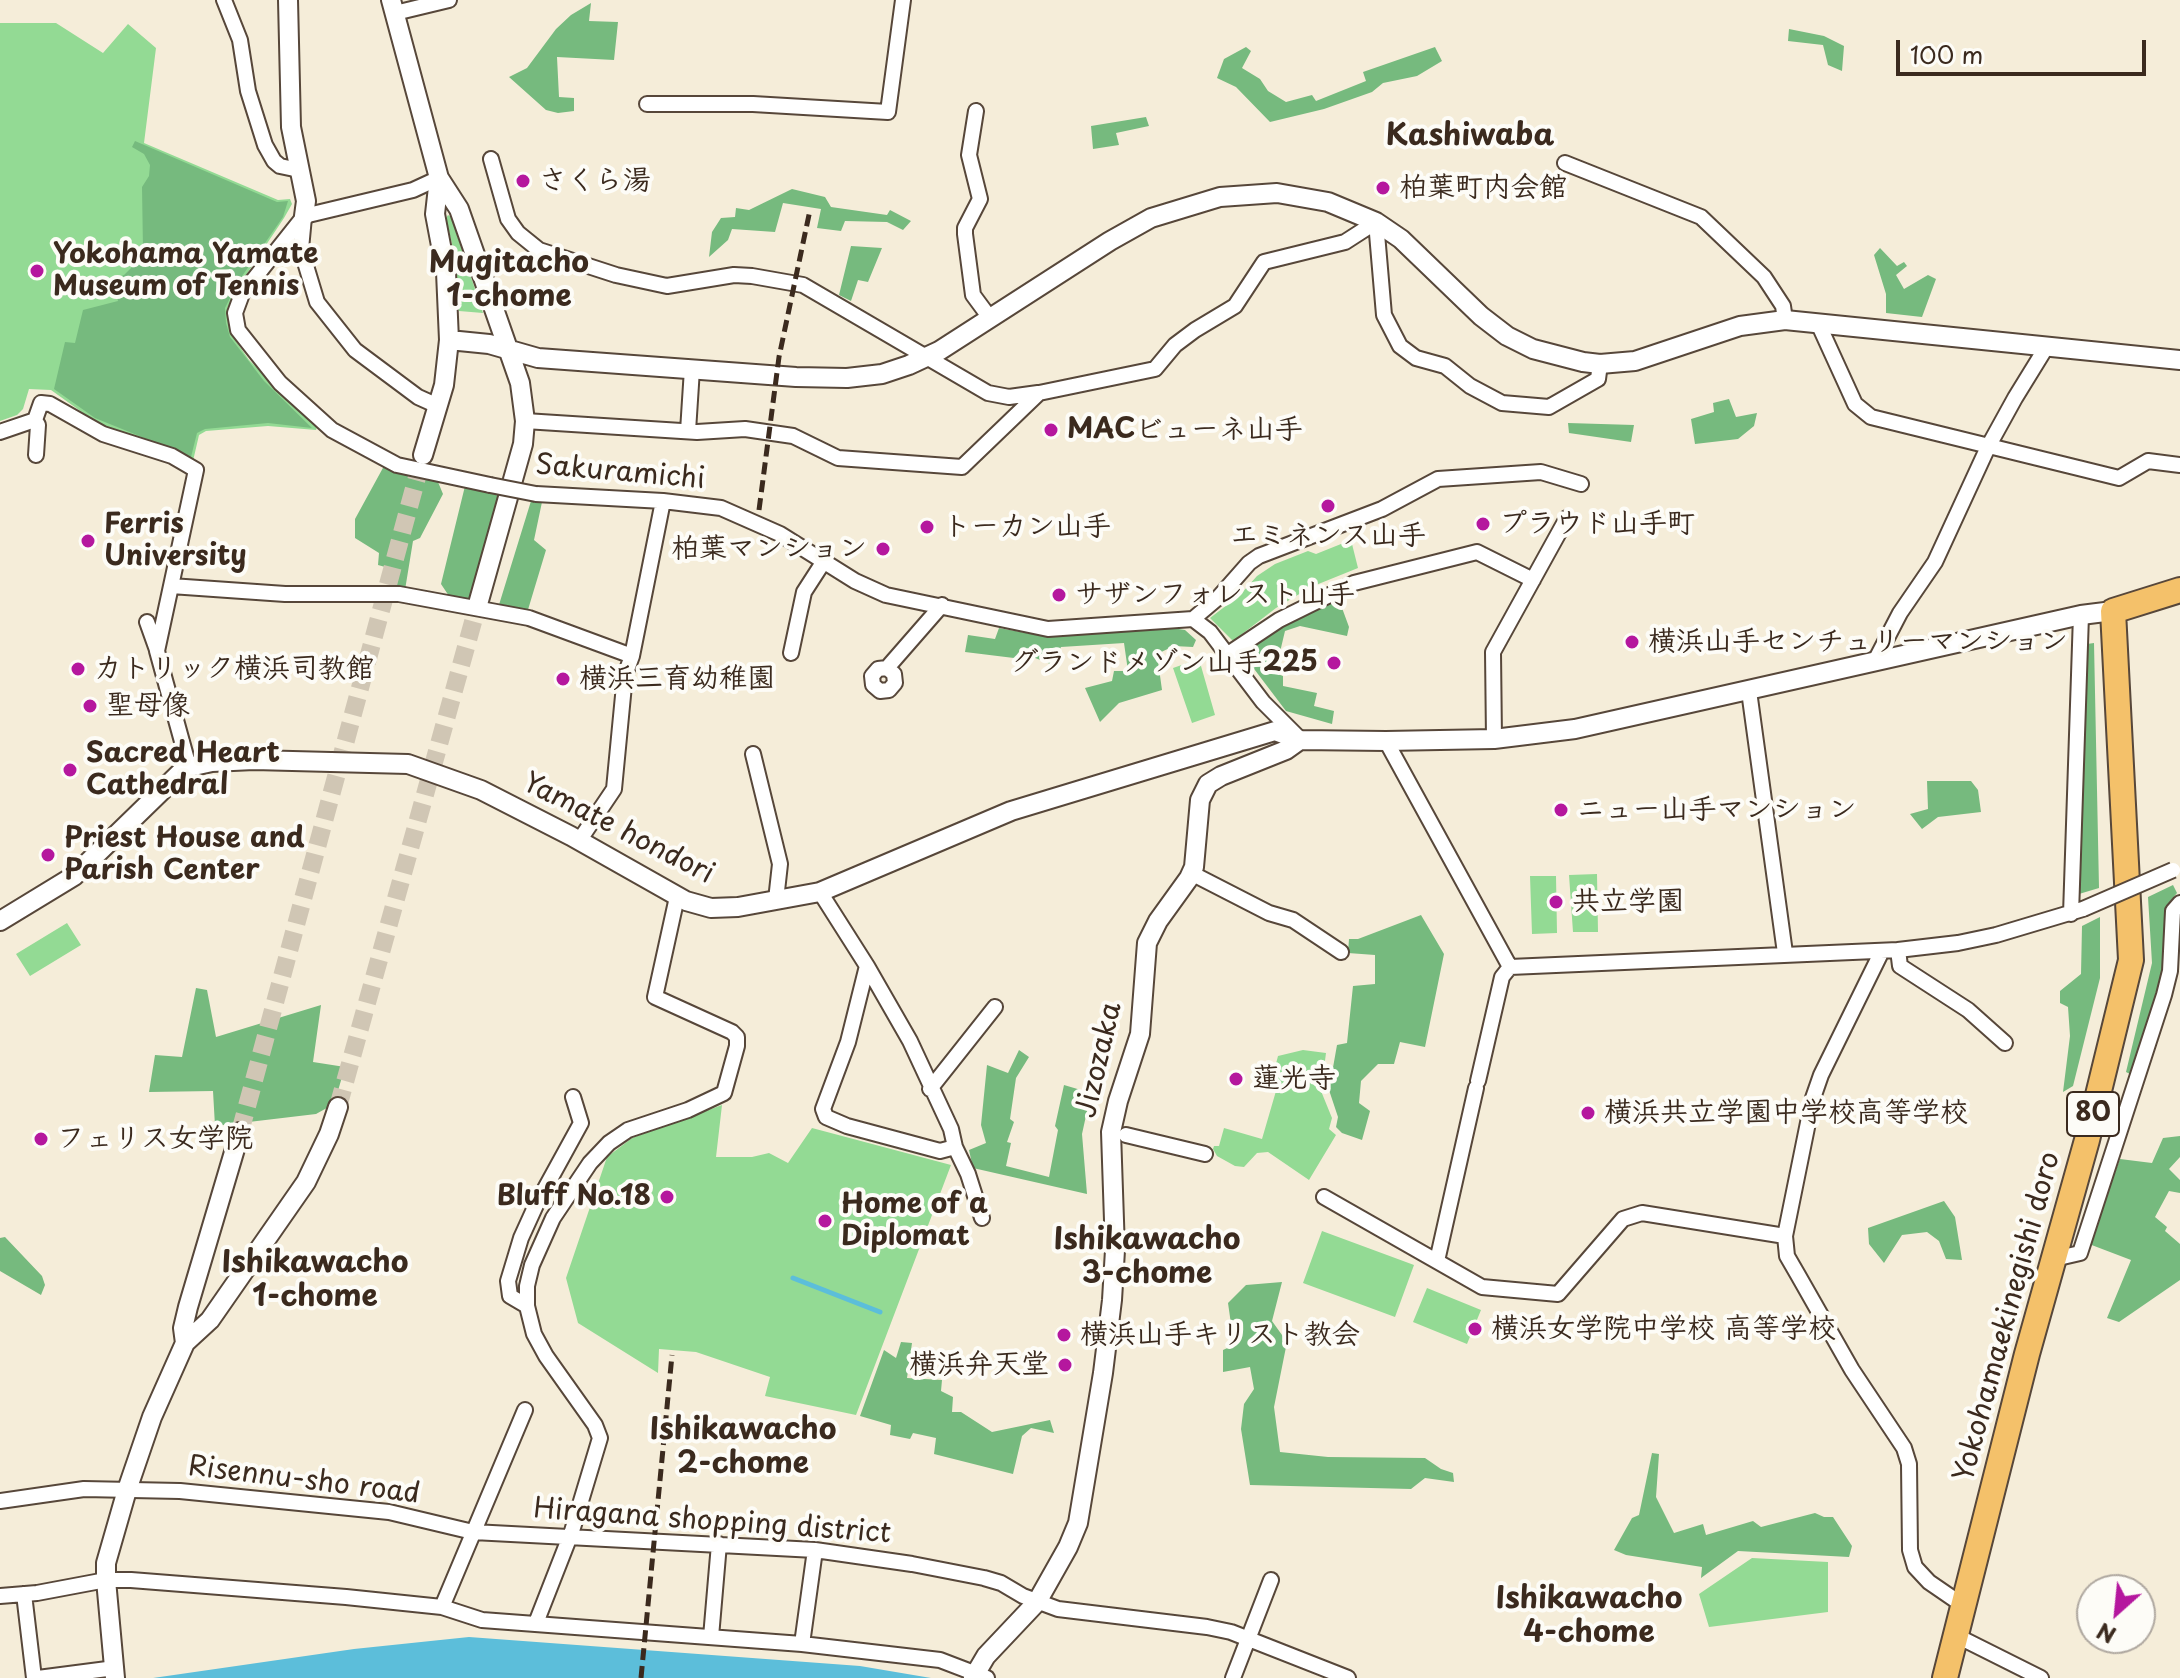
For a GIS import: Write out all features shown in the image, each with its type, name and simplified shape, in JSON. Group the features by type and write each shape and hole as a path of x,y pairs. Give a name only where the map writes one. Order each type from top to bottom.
{"main road":[{"path":"2113,611 2180,590"},
{"name":"Yokohamaekinegishi doro","path":"1945,1678 2087,1140 2131,960 2113,611"}],"street":[{"path":"224,0 240,40 248,91 265,145 280,166 299,170"},
{"path":"288,0 291,127 306,201 301,249 317,302 355,350 418,397 438,406"},
{"path":"449,0 393,6 439,178 459,209 520,383 525,421 518,466 478,604"},
{"path":"647,104 753,104 888,112 903,0"},
{"path":"976,111 969,155 980,199 965,234 973,295 990,318"},
{"path":"491,159 508,219 518,233 539,250 616,275 667,286 734,275 803,285 988,393 1009,397 1155,369 1175,345 1235,306 1264,262 1345,242 1376,222"},
{"path":"1565,163 1701,217 1764,277 1783,306 1785,320"},
{"path":"304,216 413,190 439,178"},
{"path":"423,455 448,364 446,272 435,214 439,178"},
{"path":"449,340 489,344 538,358 692,369 847,378 896,370 926,358 1132,228 1201,201 1257,192 1294,194 1346,208 1376,222 1401,239 1481,316 1507,336 1549,354 1600,364 1635,361 1740,326 1785,320 2180,360"},
{"name":"Sakuramichi","path":"304,216 242,294 235,313 238,330 280,383 332,430 397,465 536,494 712,506 780,534 855,581 886,595 1048,629 1193,619"},
{"path":"1376,222 1384,315 1400,346 1416,358 1445,366 1470,386 1502,403 1549,407 1598,379 1600,364"},
{"path":"1818,323 1855,404 1871,417 2119,478 2148,461 2180,465"},
{"path":"1874,663 1900,613 1935,562 1988,447 2047,346"},
{"path":"688,431 692,369"},
{"path":"525,421 688,431 745,429 793,436 838,458 962,467 1039,393"},
{"path":"36,455 38,425 35,420 41,403 50,404 103,434 172,456 196,470 157,651"},
{"path":"0,432 35,420"},
{"path":"1300,740 1263,702 1210,632 1193,619 1219,597 1249,563 1259,556 1382,509 1438,479 1541,472 1581,484"},
{"path":"579,841 614,789 625,675 632,656 663,501"},
{"path":"1494,739 1493,652 1567,518"},
{"path":"1228,654 1279,620 1354,583 1477,552 1533,580"},
{"path":"791,653 804,592 824,561"},
{"path":"171,586 285,594 399,594 529,618 632,656"},
{"path":"887,668 942,605"},
{"name":"Yamate hondori","path":"189,767 212,762 254,760 408,764 481,790 677,897 711,908 738,907 820,892 1011,811 1275,731 1300,740 1386,741 1494,739 1575,729 2081,615 2113,611"},
{"path":"2077,912 2081,615"},
{"path":"0,921 74,876 189,767 147,622"},
{"path":"1749,691 1785,953"},
{"name":"Jizozaka","path":"979,1676 986,1656 1037,1602 1068,1547 1082,1504 1113,1288 1115,1250 1111,1132 1140,1034 1145,952 1152,933 1191,873 1200,800 1208,784 1286,750 1300,740"},
{"path":"1386,741 1510,967"},
{"path":"753,754 780,864 776,900"},
{"path":"1437,1261 1502,977 1510,967 1890,950 1983,938 2077,912 2177,869"},
{"path":"1191,873 1269,913 1293,920 1341,952"},
{"path":"820,892 910,1041 951,1129 982,1218"},
{"path":"536,1623 569,1535 600,1438 595,1425 541,1348 527,1306 527,1286 532,1265 553,1218 590,1163 609,1143 628,1130 688,1110 724,1093 737,1037 655,997 677,897"},
{"path":"2054,1259 2080,1253 2164,995 2170,971 2173,911 2180,903"},
{"path":"1890,950 1900,966 1968,1010 2005,1043"},
{"path":"1890,950 1817,1086 1785,1236 1787,1256 1858,1379 1904,1448 1909,1464 1910,1550 1915,1567 1929,1582 1964,1606"},
{"path":"867,966 848,1042 823,1109 826,1117 847,1126 940,1151 955,1147"},
{"path":"930,1089 995,1007"},
{"path":"527,1306 510,1296 508,1281 531,1215 581,1123 573,1097"},
{"path":"24,1594 36,1678 115,1673 106,1580 110,1547 152,1417 185,1343 210,1320 306,1182 338,1107"},
{"path":"185,1343 183,1328 188,1307 240,1132"},
{"path":"1126,1135 1205,1154"},
{"path":"1324,1197 1482,1287 1558,1294 1623,1219 1642,1213 1785,1236"},
{"path":"442,1607 525,1410"},
{"name":"Risennu-sho road","path":"0,1501 84,1489 180,1491 389,1512 473,1532"},
{"name":"Hiragana shopping district","path":"473,1532 815,1550 912,1564 984,1578 1058,1609 1207,1627 1248,1638 1348,1678"},
{"path":"711,1637 719,1544"},
{"path":"802,1644 815,1550"},
{"path":"0,1596 106,1580 131,1580 346,1597 442,1607 482,1620 802,1644 940,1660 979,1676"},
{"path":"1233,1678 1271,1580"},
{"path":"1955,1635 2041,1678"}],"green space":[{"path":"591,3 589,21 618,22 614,60 557,57 559,97 574,98 574,111 558,113 546,110 509,77 527,68 556,29"},
{"path":"0,23 56,23 103,53 128,24 156,48 144,143 278,200 290,199 292,204 284,218 227,309 233,337 249,360 317,427 316,430 268,426 206,431 199,435 193,461 171,449 93,420 51,390 29,389 23,409 17,415 0,421"},
{"path":"1789,29 1824,36 1844,46 1842,71 1828,65 1823,45 1788,41"},
{"path":"1246,47 1251,51 1242,68 1286,102 1312,95 1316,101 1366,81 1363,72 1435,47 1442,61 1417,76 1383,83 1372,92 1324,109 1270,122 1236,87 1217,78 1224,59"},
{"path":"1146,117 1149,126 1116,133 1119,145 1093,149 1091,126"},
{"path":"135,141 277,202 288,201 283,217 238,282 225,308 226,323 230,337 264,381 312,428 268,423 205,429 197,433 191,457 95,418 54,389 65,342 75,343 83,310 118,301 113,280 134,265 143,250 142,187 149,176 150,165 144,154 132,147"},
{"path":"792,189 825,197 831,207 887,215 890,210 911,221 903,230 887,222 845,221 841,231 817,228 821,209 783,203 775,232 732,229 728,240 709,257 712,232 721,218 735,217 736,208 749,210"},
{"path":"448,215 451,217 483,313 459,311"},
{"path":"851,246 882,248 868,282 858,280 851,301 839,295"},
{"path":"1880,248 1897,266 1904,262 1907,266 1896,275 1904,289 1928,275 1936,279 1922,317 1886,313 1886,294 1874,255"},
{"path":"1729,399 1736,417 1757,413 1754,426 1738,439 1695,444 1691,419 1714,412 1713,403"},
{"path":"1568,423 1634,425 1631,442 1569,433"},
{"path":"384,466 438,482 443,494 420,538 413,541 405,590 392,589 396,570 378,565 379,553 355,538 355,519"},
{"path":"465,486 499,493 468,602 451,599 441,584"},
{"path":"531,501 542,502 534,540 546,550 527,613 498,608"},
{"path":"1351,540 1358,568 1311,587 1276,608 1233,641 1210,618 1275,564 1308,551 1316,554"},
{"path":"1338,597 1349,627 1347,636 1300,626 1285,631 1275,673 1283,676 1283,686 1317,693 1314,706 1334,711 1332,724 1286,711 1242,653 1281,623"},
{"path":"1166,627 1185,630 1196,640 1193,647 1174,646 1157,654 1162,690 1119,703 1100,722 1085,688 1112,681 1114,671 1128,671 1124,643 1061,647 1053,665 1025,654 1022,659 965,652 968,635 995,639 999,628 1048,637"},
{"path":"2094,643 2099,888 2079,894 2087,644"},
{"path":"1199,659 1215,715 1192,723 1173,668"},
{"path":"1927,781 1971,781 1978,790 1981,812 1938,817 1922,829 1910,814 1928,809"},
{"path":"1597,874 1598,932 1573,932 1569,875"},
{"path":"1530,876 1556,876 1557,933 1532,934"},
{"path":"2173,885 2177,893 2167,905 2164,975 2132,1075 2126,1072 2152,963 2148,897"},
{"path":"1421,915 1444,954 1425,1047 1400,1042 1394,1064 1378,1064 1361,1081 1359,1103 1370,1111 1362,1140 1342,1133 1336,1127 1338,1117 1329,1090 1337,1045 1347,1043 1353,986 1375,984 1375,955 1348,953 1349,939 1358,939"},
{"path":"2100,917 2100,978 2073,1086 2063,1092 2070,1036 2068,1007 2060,1003 2060,991 2081,974 2082,926"},
{"path":"67,923 81,945 30,976 16,954"},
{"path":"196,988 207,990 216,1037 321,1005 313,1062 345,1067 334,1104 316,1114 215,1126 213,1091 149,1092 155,1055 182,1057"},
{"path":"1019,1050 1029,1057 1016,1078 1010,1119 1014,1122 1007,1142 1011,1143 1006,1166 1049,1177 1064,1085 1091,1093 1082,1134 1087,1194 973,1168 969,1150 986,1143 981,1125 987,1065 1008,1073"},
{"path":"1303,1050 1326,1053 1321,1091 1332,1118 1329,1129 1336,1135 1309,1180 1268,1152 1257,1153 1244,1167 1235,1166 1217,1156 1213,1149 1219,1146 1224,1128 1262,1139 1276,1091 1272,1079 1278,1056"},
{"path":"722,1105 716,1157 752,1157 769,1153 788,1163 812,1128 951,1165 856,1415 765,1396 770,1377 696,1352 659,1349 658,1373 578,1323 566,1278 607,1157 632,1138"},
{"path":"2180,1136 2180,1157 2169,1169 2180,1180 2180,1193 2169,1191 2155,1217 2180,1244 2180,1280 2119,1322 2107,1318 2131,1260 2089,1244 2120,1159 2152,1163 2163,1138"},
{"path":"1944,1201 1955,1217 1962,1260 1946,1259 1939,1241 1927,1232 1902,1235 1884,1263 1869,1244 1868,1228"},
{"path":"1322,1231 1414,1265 1395,1317 1303,1283"},
{"path":"5,1237 42,1276 45,1285 41,1295 0,1271 0,1238"},
{"path":"1282,1282 1272,1321 1287,1342 1274,1407 1280,1452 1328,1457 1425,1458 1453,1473 1454,1482 1425,1478 1411,1489 1250,1485 1241,1429 1244,1404 1254,1389 1250,1367 1223,1372 1223,1350 1234,1345 1228,1303 1246,1285"},
{"path":"1427,1288 1481,1310 1467,1344 1413,1322"},
{"path":"901,1342 912,1343 907,1378 942,1380 941,1391 953,1397 952,1412 961,1412 992,1432 1050,1420 1054,1433 1031,1428 1022,1436 1013,1474 934,1454 936,1438 913,1433 910,1439 890,1435 891,1425 860,1416 884,1350 896,1358"},
{"path":"1652,1453 1659,1454 1656,1497 1674,1533 1703,1524 1706,1535 1753,1521 1761,1527 1815,1513 1833,1517 1852,1546 1849,1557 1738,1551 1701,1578 1702,1567 1626,1555 1614,1550 1632,1518 1639,1515"},
{"path":"1752,1558 1828,1562 1828,1612 1709,1627 1699,1594"}],"water":[{"path":"469,1637 860,1666 931,1678 153,1678 354,1649"}],"waterway":[{"path":"793,1278 880,1312"}],"tunnel":[{"path":"240,1132 423,455"},
{"path":"338,1107 478,604"}],"railway":[{"path":"759,510 779,357 810,210"},
{"path":"641,1678 672,1355"}],"place":[{"name":"さくら湯","path":"523,181"},
{"name":"柏葉町内会館","path":"1383,188"},
{"name":"Yokohama Yamate Museum of Tennis","path":"37,271"},
{"name":"MACビューネ山手","path":"1051,430"},
{"name":"エミネンス山手","path":"1328,506"},
{"name":"プラウド山手町","path":"1483,524"},
{"name":"トーカン山手","path":"927,527"},
{"name":"Ferris University","path":"88,541"},
{"name":"柏葉マンション","path":"883,549"},
{"name":"サザンフォレスト山手","path":"1059,595"},
{"name":"横浜山手センチュリーマンション","path":"1632,642"},
{"name":"グランドメゾン山手225","path":"1334,663"},
{"name":"カトリック横浜司教館","path":"78,669"},
{"name":"横浜三育幼稚園","path":"563,679"},
{"name":"聖母像","path":"90,706"},
{"name":"Sacred Heart Cathedral","path":"70,770"},
{"name":"ニュー山手マンション","path":"1561,810"},
{"name":"Priest House and Parish Center","path":"48,855"},
{"name":"共立学園","path":"1556,902"},
{"name":"蓮光寺","path":"1236,1079"},
{"name":"横浜共立学園中学校高等学校","path":"1588,1113"},
{"name":"フェリス女学院","path":"41,1139"},
{"name":"Bluff No.18","path":"667,1197"},
{"name":"Home of a Diplomat","path":"825,1221"},
{"name":"横浜女学院中学校 高等学校","path":"1475,1329"},
{"name":"横浜山手キリスト教会","path":"1064,1335"},
{"name":"横浜弁天堂","path":"1065,1365"}],"district":[{"name":"Kashiwaba","path":"1470,137"},
{"name":"Mugitacho 1-chome","path":"509,281"},
{"name":"Ishikawacho 3-chome","path":"1147,1258"},
{"name":"Ishikawacho 1-chome","path":"315,1281"},
{"name":"Ishikawacho 2-chome","path":"743,1448"},
{"name":"Ishikawacho 4-chome","path":"1589,1617"}]}
